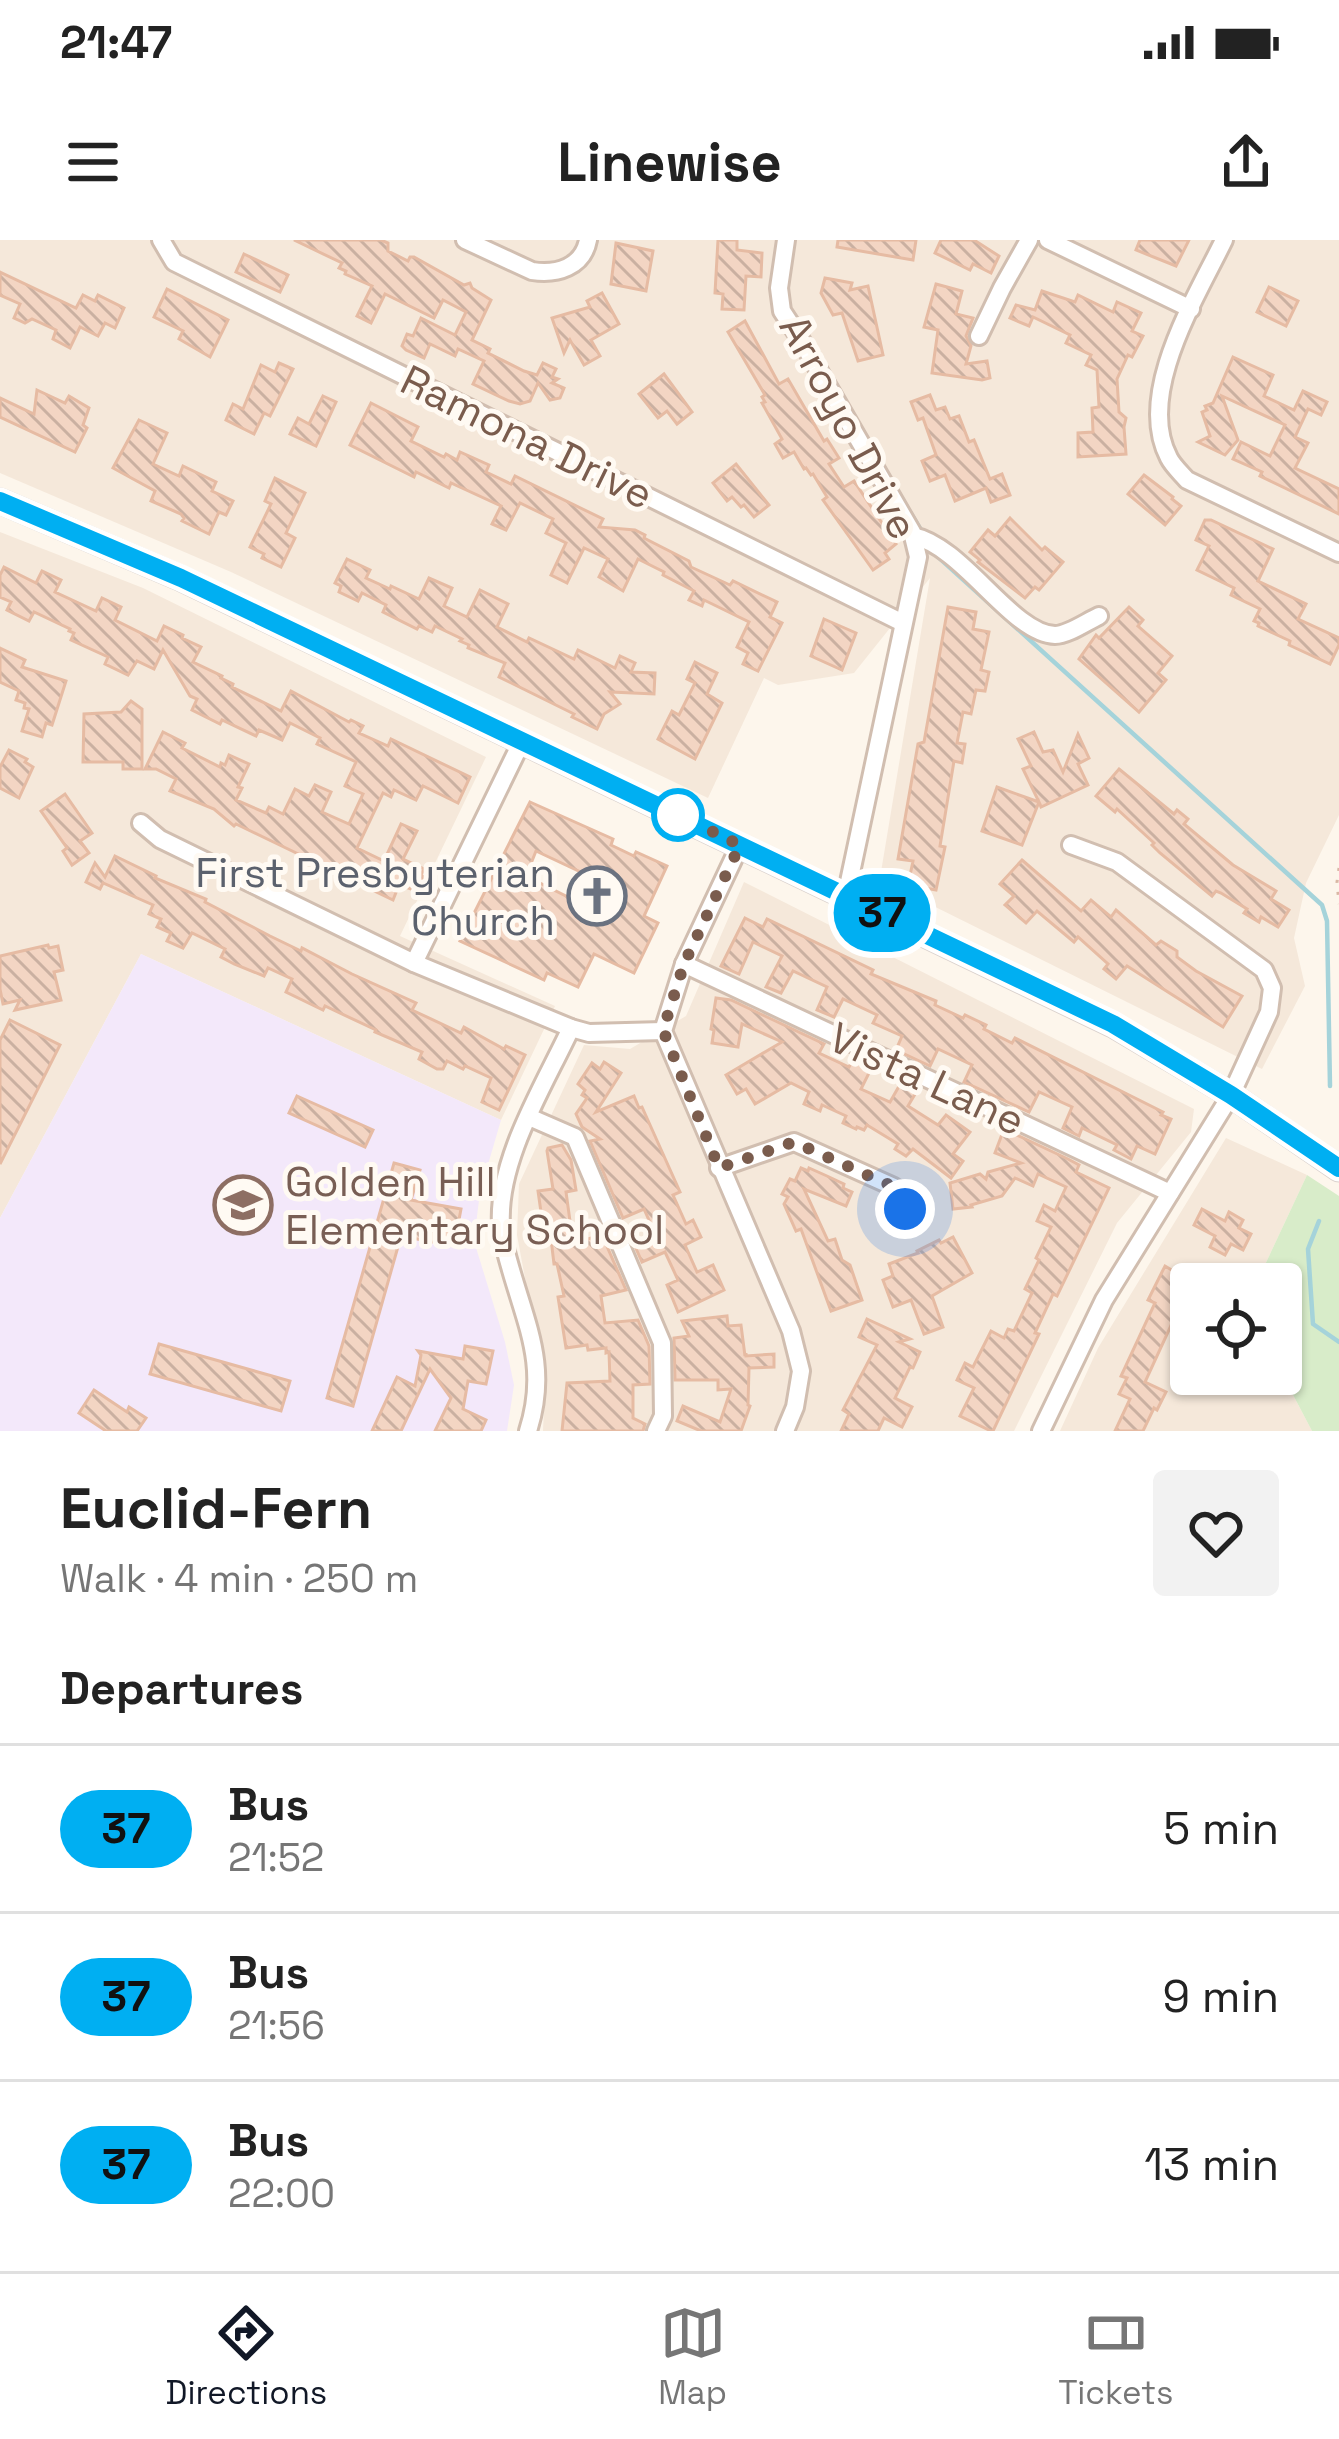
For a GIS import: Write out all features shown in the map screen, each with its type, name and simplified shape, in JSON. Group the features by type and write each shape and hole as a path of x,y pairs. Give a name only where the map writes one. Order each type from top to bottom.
{"main road":[{"path":"0,501 181,578 1113,1024 1339,1168"}],"street":[{"name":"Ramona Drive","path":"161,240 174,262 903,623"},
{"path":"465,240 532,272 544,273 567,269 586,250 588,240"},
{"name":"Arroyo Drive","path":"786,240 779,288 782,311 913,536 918,557 846,896"},
{"path":"980,336 1029,240"},
{"path":"1048,240 1191,309"},
{"path":"1224,240 1165,373 1159,404 1161,436 1170,460 1186,480 1339,553"},
{"path":"913,536 944,549 986,590 1041,632 1059,636 1099,616"},
{"path":"414,963 521,741"},
{"path":"142,824 160,839 414,963 571,1028 589,1033 663,1030"},
{"path":"740,845 684,964 663,1030 791,1331 802,1371 785,1431"},
{"path":"1041,1431 1103,1300 1231,1095 1269,1012 1272,988 1264,970 1118,862 1071,845"},
{"name":"Vista Lane","path":"684,964 1170,1193"},
{"path":"528,1431 538,1392 537,1358 501,1230 501,1198 512,1155 571,1028"},
{"path":"530,1117 574,1137 662,1342 663,1416 656,1431"},
{"path":"719,1168 794,1142 894,1187 905,1209"}],"path":[{"path":"1339,868 1339,904"}],"shaded area":[{"path":"0,240 1339,240 1339,815 1306,883 1294,938 1305,986 1262,1069 887,883 881,872 930,578 854,673 778,685 764,678 708,798 231,572 0,473"},
{"path":"0,532 143,588 486,757 400,936 555,1006 501,1120 141,954 0,1218"},
{"path":"744,882 1194,1109 1191,1132 1117,1223 1014,1431 543,1431 545,1386 517,1235 519,1184 584,1045 630,1049 686,1016"},
{"name":"Golden Hill Elementary School","path":"141,954 501,1120 480,1192 474,1241 514,1385 507,1431 0,1431 0,1218"},
{"path":"1226,1138 1307,1175 1266,1263 1170,1263 1170,1395 1293,1395 1312,1431 1060,1431 1098,1348"}],"green space":[{"path":"1307,1175 1339,1196 1339,1431 1312,1431 1293,1395 1302,1395 1302,1263 1266,1263"}],"building":[{"path":"294,240 381,240 388,243 388,251 408,261 414,257 464,285 470,283 491,300 472,340 524,371 537,375 543,363 556,369 552,377 558,379 552,383 564,388 560,398 550,400 538,383 530,401 509,401 473,384 484,361 458,349 455,356 430,344 424,358 406,350 402,346 407,334 413,336 421,318 455,335 466,312 443,300 434,318 385,294 371,323 357,316 372,286 345,274 339,268 342,263"},
{"path":"718,240 737,240 737,250 762,253 761,277 746,276 744,310 722,309 723,294 715,293"},
{"path":"838,240 916,240 913,260 837,247"},
{"path":"941,240 974,240 999,256 991,273 973,264 970,270 935,253"},
{"path":"1140,240 1189,240 1176,266 1136,250"},
{"path":"616,243 653,251 646,291 611,284"},
{"path":"244,254 288,275 280,292 236,272"},
{"path":"0,272 76,308 83,295 95,301 98,295 124,308 115,328 105,323 98,336 80,327 70,348 53,339 56,330 32,319 25,323 14,318 20,304 0,295"},
{"path":"825,278 852,283 850,290 868,286 883,355 858,361 842,313 833,315 821,293"},
{"path":"936,284 962,291 956,314 973,318 966,336 971,346 966,364 987,361 990,378 932,373 938,330 924,327"},
{"path":"1269,287 1298,301 1286,326 1257,312"},
{"path":"167,289 228,320 210,357 179,339 183,331 154,317"},
{"path":"1042,291 1075,302 1078,295 1113,312 1117,302 1141,313 1132,331 1143,336 1117,379 1119,412 1126,418 1126,454 1078,457 1078,433 1093,432 1092,408 1099,407 1097,370 1086,365 1091,355 1066,343 1070,335 1033,317 1029,326 1010,318 1016,305 1035,310"},
{"path":"602,293 619,324 591,340 600,356 584,365 570,340 564,353 552,318 590,307 587,301"},
{"path":"745,321 779,384 788,379 839,458 829,464 844,487 854,481 896,544 885,553 889,559 873,570 823,500 827,497 813,474 794,452 783,458 775,444 782,439 762,403 765,395 728,332"},
{"path":"1233,357 1273,375 1264,396 1294,410 1303,391 1327,402 1321,415 1308,409 1295,437 1308,443 1295,468 1339,489 1339,514 1233,459 1241,442 1270,456 1285,425 1222,396 1238,440 1225,455 1198,442 1210,436 1202,412 1213,403"},
{"path":"279,363 293,369 270,416 264,413 254,434 226,420 233,404 243,409 261,365 275,372"},
{"path":"664,374 692,412 677,424 667,411 658,418 639,394"},
{"path":"37,390 65,403 69,396 89,408 83,425 87,428 75,452 0,417 0,398 34,414"},
{"path":"930,395 936,410 945,407 950,419 959,416 990,479 1002,474 1010,495 991,502 986,488 955,501 945,475 930,481 922,461 936,455 923,418 918,420 911,402"},
{"path":"323,396 336,402 316,446 290,434 298,418 309,424"},
{"path":"371,403 418,427 411,441 457,460 460,452 489,465 486,472 511,484 515,476 603,519 599,527 635,530 689,561 691,567 777,602 770,617 782,623 758,671 743,664 748,653 737,647 749,622 704,600 702,606 689,600 694,591 664,572 638,559 623,591 599,577 608,559 584,548 567,583 551,575 566,543 546,533 553,519 520,503 506,530 492,524 501,506 451,483 449,488 416,472 414,477 350,445"},
{"path":"139,420 167,433 153,464 179,476 183,466 216,482 212,491 233,501 226,515 219,512 209,534 151,501 155,491 113,468"},
{"path":"736,464 769,505 754,517 732,497 727,501 713,483"},
{"path":"1144,475 1181,506 1165,525 1128,494"},
{"path":"275,478 305,493 286,533 295,538 281,567 250,547 271,504 265,501"},
{"path":"1010,518 1042,550 1045,547 1063,562 1039,590 1035,587 1025,598 970,552 988,530 995,536"},
{"path":"1205,520 1273,549 1258,581 1306,604 1298,619 1339,638 1330,664 1258,626 1254,621 1260,609 1231,595 1234,588 1197,570 1209,546 1196,540"},
{"path":"347,559 370,570 366,578 419,599 429,578 452,588 444,606 467,617 480,590 508,604 497,627 574,659 578,650 615,668 620,656 635,663 631,672 655,673 654,694 610,692 620,704 604,714 597,729 499,677 505,663 468,648 462,639 435,626 432,632 417,629 383,612 386,605 362,593 358,601 339,592 341,586 335,583"},
{"path":"4,567 36,583 42,571 61,580 55,592 96,611 102,598 121,607 115,620 157,641 164,626 183,635 201,647 193,662 281,711 291,691 363,726 359,733 388,746 391,739 470,777 458,803 423,786 416,800 394,790 391,797 383,793 357,848 384,861 401,824 417,831 403,859 424,869 417,891 399,885 393,900 170,791 176,779 145,769 163,732 185,743 182,748 220,767 229,755 249,764 236,800 266,813 269,807 283,814 295,789 309,796 315,785 331,792 322,812 349,824 363,794 345,786 356,762 317,744 320,738 290,723 282,740 259,730 256,736 222,720 220,724 192,710 197,699 190,696 163,650 154,669 137,661 128,675 105,664 108,657 71,640 74,633 70,629 34,612 29,621 7,610 11,602 0,597"},
{"path":"948,607 976,612 973,629 989,632 981,670 989,672 985,691 976,690 971,714 963,712 957,743 965,744 962,763 954,761 936,890 908,885 913,861 898,859"},
{"path":"1129,607 1143,620 1138,626 1172,656 1158,673 1166,680 1139,712 1079,659 1096,635 1099,638"},
{"path":"824,619 856,633 842,670 811,656"},
{"path":"0,648 25,660 22,667 66,681 52,725 46,723 42,737 22,731 29,709 16,700 19,691 0,682"},
{"path":"695,662 717,673 707,694 722,703 695,759 658,739 672,711 679,715 695,683 687,679"},
{"path":"131,701 142,709 142,769 123,769 123,762 83,762 84,714 121,712"},
{"path":"1034,732 1043,752 1053,750 1063,772 1078,734 1089,758 1078,764 1088,785 1041,807 1023,769 1031,766 1018,739"},
{"path":"9,750 33,767 19,798 0,788 0,767"},
{"path":"1119,769 1174,814 1177,810 1188,819 1184,824 1233,865 1276,891 1271,899 1289,910 1278,927 1261,917 1259,922 1221,893 1212,896 1117,809 1115,812 1096,796"},
{"path":"997,787 1039,802 1022,845 982,831"},
{"path":"65,794 92,833 80,841 89,853 72,865 63,851 67,848 41,811"},
{"name":"First Presbyterian Church","path":"530,802 613,839 611,845 634,856 636,852 667,866 644,916 658,923 634,973 594,954 578,987 547,973 544,980 460,941","holes":["536,851 589,876 576,901 526,876"]},
{"path":"115,856 270,936 416,1003 412,1010 525,1055 499,1110 482,1102 491,1078 447,1061 443,1069 437,1069 419,1059 422,1052 286,992 292,979 268,968 264,976 234,964 221,957 225,949 192,933 183,948 167,941 171,933 157,927 161,919 149,914 153,905 103,883 100,889 86,882 95,863 105,877"},
{"path":"1022,860 1081,911 1091,900 1111,917 1116,910 1156,945 1161,941 1196,971 1242,996 1223,1027 1127,966 1116,979 1104,969 1108,964 1078,937 1074,942 1037,911 1026,923 1005,905 1014,896 1000,884"},
{"path":"745,918 763,927 767,919 873,970 871,974 936,1001 935,1005 986,1025 984,1029 1012,1043 1015,1038 1163,1112 1171,1119 1155,1154 1137,1146 1131,1159 1114,1150 1117,1145 1082,1128 1079,1136 1063,1128 1072,1107 1039,1092 1029,1112 964,1082 972,1065 938,1049 930,1066 896,1050 902,1036 873,1023 877,1015 843,999 834,1017 817,1010 827,987 793,971 781,993 766,987 782,956 753,942 739,974 721,966"},
{"path":"58,946 63,970 54,972 61,1000 15,1010 20,1000 3,1004 0,956"},
{"path":"716,998 731,1000 824,1044 819,1053 849,1067 854,1058 872,1067 861,1089 890,1102 902,1081 918,1089 908,1106 938,1125 946,1115 970,1132 953,1154 963,1161 951,1178 913,1149 906,1156 895,1149 898,1144 867,1125 864,1130 856,1129 843,1123 846,1116 822,1105 820,1111 804,1104 809,1092 791,1083 755,1104 746,1089 737,1094 726,1075 782,1042 742,1024 738,1047 712,1043"},
{"path":"10,1020 60,1045 0,1164 0,1040"},
{"path":"604,1062 621,1073 596,1112 634,1096 642,1107 680,1192 673,1195 686,1224 693,1220 701,1237 685,1245 697,1272 713,1265 724,1290 678,1312 667,1285 678,1280 665,1252 642,1262 634,1244 655,1234 644,1209 623,1218 590,1141 600,1139 582,1127 576,1114 587,1098 578,1084 592,1063 600,1069"},
{"path":"297,1096 373,1130 365,1147 289,1113"},
{"path":"1004,1129 1079,1165 1076,1172 1109,1188 1057,1296 1053,1294 1035,1333 1039,1334 991,1431 960,1416 974,1388 957,1380 965,1363 973,1367 991,1331 1004,1338 1008,1329 1014,1331 1032,1293 1025,1289 1051,1227 1037,1221 1044,1205 1055,1211 1066,1187 1038,1174 1033,1186 1015,1178 1002,1196 953,1209 950,1183 980,1174 986,1179 988,1172 1021,1163 995,1153"},
{"path":"562,1145 571,1160 576,1190 566,1192 573,1243 602,1235 626,1290 601,1296 605,1323 638,1320 649,1346 650,1384 633,1385 633,1418 645,1424 643,1431 562,1431 567,1383 610,1381 606,1348 566,1348 558,1297 564,1296 551,1239 536,1241 533,1220 542,1219 538,1191 553,1189 547,1151"},
{"path":"394,1163 420,1170 411,1200 461,1209 454,1246 401,1236 353,1406 327,1398"},
{"path":"801,1168 844,1184 852,1192 846,1206 804,1189 828,1241 835,1239 842,1260 850,1265 862,1300 831,1311 801,1229 796,1231 784,1204 788,1197 782,1194"},
{"path":"1202,1209 1225,1221 1229,1212 1243,1220 1239,1228 1251,1234 1243,1250 1231,1244 1225,1255 1210,1247 1215,1236 1194,1225"},
{"path":"953,1237 972,1273 932,1296 943,1327 924,1334 911,1300 893,1307 883,1280 893,1276 889,1264"},
{"path":"1165,1266 1170,1269 1170,1328 1145,1382 1166,1392 1143,1431 1115,1431 1130,1399 1119,1394 1127,1378 1121,1376 1155,1303 1148,1300"},
{"path":"727,1316 728,1326 741,1325 745,1356 774,1354 774,1367 749,1368 750,1406 741,1431 701,1431 677,1421 683,1406 720,1422 731,1389 718,1390 718,1380 675,1380 674,1338 689,1336 682,1321"},
{"path":"867,1319 910,1339 899,1342 920,1352 895,1398 912,1407 902,1427 884,1418 878,1431 841,1431 849,1414 843,1410 877,1345 859,1337"},
{"path":"159,1344 290,1381 281,1411 150,1374"},
{"path":"465,1346 493,1351 486,1384 468,1381 463,1409 486,1420 481,1431 435,1431 451,1398 430,1369 401,1431 372,1431 397,1377 415,1386 418,1351 463,1359"},
{"path":"94,1390 127,1412 129,1407 146,1418 137,1431 106,1431 79,1413"}],"waterway":[{"path":"902,499 924,535"},
{"path":"936,555 1322,905 1327,921 1330,1086"},
{"path":"1319,1221 1308,1249 1313,1324 1339,1342"}],"bus line":[{"name":"37","path":"0,501 181,578 1113,1024 1339,1168"}],"place":[{"name":"First Presbyterian Church","path":"597,896"},
{"name":"Golden Hill Elementary School","path":"243,1205"}],"route":[{"path":"678,815 740,845 684,964 663,1030 719,1168 794,1142 894,1187 905,1209"}]}
